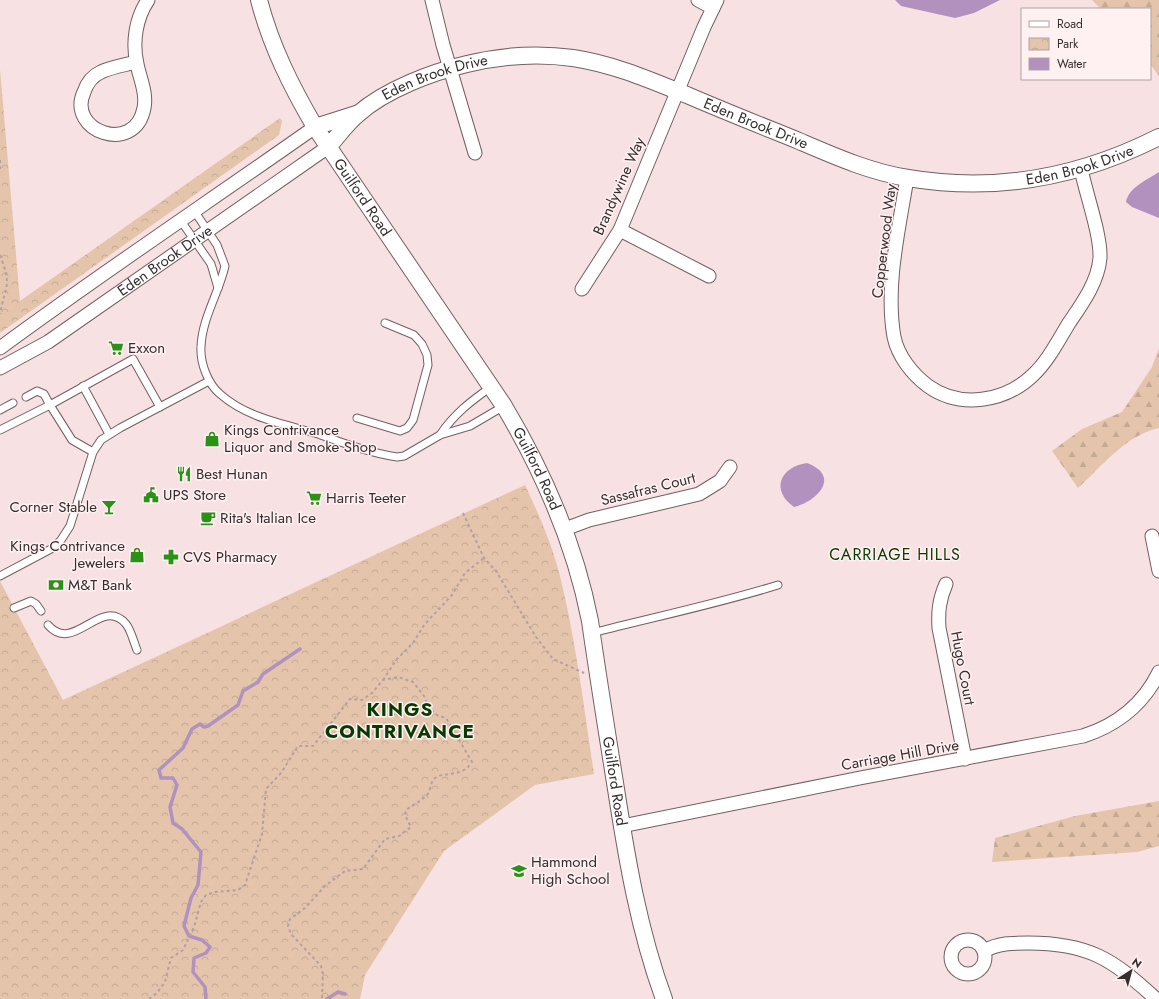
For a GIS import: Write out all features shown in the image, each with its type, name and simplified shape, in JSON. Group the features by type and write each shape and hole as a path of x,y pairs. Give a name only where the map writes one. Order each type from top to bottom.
{"street":[{"path":"136,62 102,71 92,78 86,85 82,95 82,111 91,126 99,131 106,134 121,134 130,130 141,118 145,101 136,62 135,38 137,22 148,0"},
{"name":"Guilford Road","path":"259,0 276,53 293,91 328,147 504,406 524,439 565,529 584,590 622,826 646,944 664,999"},
{"path":"432,0 443,45 475,153"},
{"path":"698,0 715,4"},
{"name":"Brandywine Way","path":"582,289 620,230 715,4"},
{"name":"Eden Brook Drive","path":"0,348 63,302 195,212 315,127 359,113 403,85 450,68 482,60 545,56 573,58 639,75 839,158 907,178 985,184 1026,180 1081,169 1118,157 1159,137"},
{"name":"Eden Brook Drive","path":"0,368 48,342 328,147 359,113"},
{"name":"Copperwood Way","path":"907,178 892,284 894,338 900,354 923,382 947,397 961,400 978,400 1009,392 1021,386 1034,374 1044,363 1086,298 1093,282 1100,258 1099,243 1081,169"},
{"path":"620,230 709,276"},
{"name":"Sassafras Court","path":"565,529 589,520 699,494 720,481 730,467"},
{"path":"1152,536 1159,571"},
{"name":"Hugo Court","path":"946,584 940,598 938,612 939,628 965,759"},
{"name":"Carriage Hill Drive","path":"622,826 860,778 1083,736 1100,730 1131,711 1144,697 1159,672"},
{"path":"984,951 993,946 1008,943 1044,943 1086,950 1116,966 1156,999"}],"lane":[{"path":"195,212 217,245 225,266 208,314 201,348 203,367 209,381 218,394 242,409 262,418 388,456 404,456 440,435 470,426 504,406"},
{"path":"181,221 211,264 218,288"},
{"path":"357,418 400,431 407,428 413,420 428,365 427,355 422,344 414,335 385,323"},
{"path":"0,430 50,405 133,359 160,407"},
{"path":"0,576 51,549 61,540 70,526 93,452 101,440 109,434 209,381"},
{"path":"83,386 109,434"},
{"path":"440,435 461,409 491,387"},
{"path":"26,397 37,391 44,394 72,440 93,452"},
{"path":"0,410 13,404"},
{"path":"592,633 659,615 722,602 778,585"},
{"path":"14,608 31,600 41,611"},
{"path":"48,625 58,634 65,635 73,633 100,618 118,617 127,625 137,650"}],"path":[{"path":"0,160 0,170"},
{"path":"0,255 8,275 8,286 0,314"},
{"path":"463,513 484,558 496,571 536,637 553,660 599,681"},
{"path":"149,999 157,993 165,982 171,958 183,950 194,927 202,902 206,896 215,892 238,890 245,885 262,834 266,789 281,773 298,746 313,746 350,699 362,700 372,693 383,680 396,660 413,643 424,625 452,595 465,573 484,558"},
{"path":"322,999 323,974 321,966 291,934 288,926 290,919 305,908 325,886 345,871 363,869 385,839 399,836 411,827 405,815 406,810 428,794 432,782 436,777 462,771 469,767 472,762 446,718 437,715 429,708 424,696 413,682 398,677 383,680"}],"green space":[{"path":"1092,0 1159,0 1159,76 1151,65 1151,8 1100,8"},
{"path":"0,69 20,301 280,118 282,121 279,135 0,333"},
{"path":"1159,348 1159,428 1136,437 1125,444 1105,461 1078,488 1052,451 1082,429 1122,412 1152,367"},
{"path":"525,485 549,541 557,564 566,600 594,774 535,785 444,851 365,975 360,999 0,999 0,581 63,700"},
{"path":"1159,801 1159,846 1137,852 992,862 995,838 1075,816"}],"water":[{"path":"895,0 1000,0 974,13 955,18 901,6"},
{"path":"1159,172 1159,218 1132,207 1126,202 1131,192 1135,188"},
{"path":"807,463 817,468 823,475 824,481 822,488 818,494 811,499 794,507 782,494 780,487 781,480 790,469"}],"waterway":[{"path":"206,999 205,987 193,972 194,958 206,953 210,947 202,940 189,936 184,926 191,898 198,885 201,852 182,829 173,823 170,807 177,785 173,778 161,778 159,770 183,748 192,729 200,724 204,727 208,726 238,705 243,691 258,682 263,674 300,649"},
{"path":"327,999 338,992 345,994"}],"place":[{"name":"Exxon","path":"116,348"},
{"name":"Kings Contrivance Liquor and Smoke Shop","path":"212,439"},
{"name":"Best Hunan","path":"184,474"},
{"name":"UPS Store","path":"151,495"},
{"name":"Harris Teeter","path":"314,498"},
{"name":"Corner Stable","path":"109,507"},
{"name":"Rita's Italian Ice","path":"208,518"},
{"name":"Kings Contrivance Jewelers","path":"137,555"},
{"name":"CVS Pharmacy","path":"171,557"},
{"name":"M&T Bank","path":"56,585"},
{"name":"Hammond High School","path":"519,871"}],"district":[{"name":"CARRIAGE HILLS","path":"895,554"},
{"name":"KINGS CONTRIVANCE","path":"400,720"}]}
